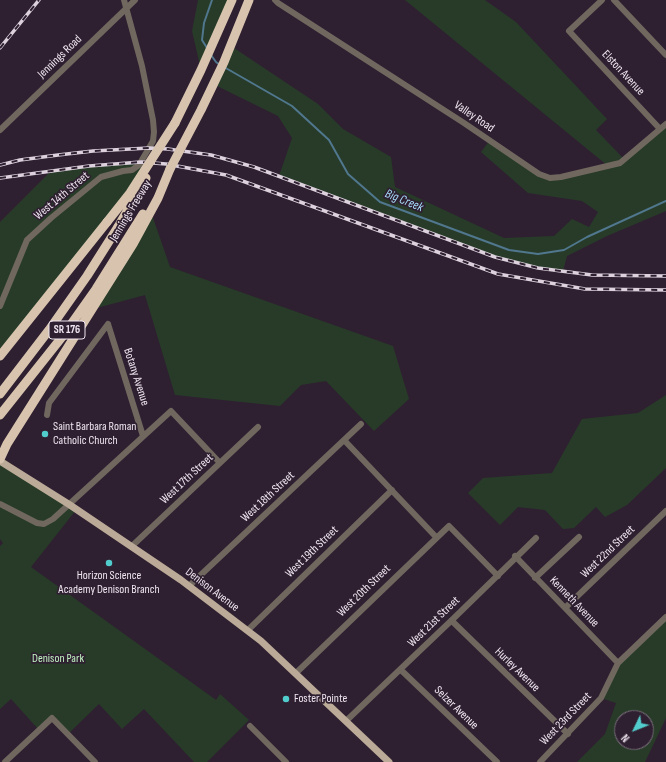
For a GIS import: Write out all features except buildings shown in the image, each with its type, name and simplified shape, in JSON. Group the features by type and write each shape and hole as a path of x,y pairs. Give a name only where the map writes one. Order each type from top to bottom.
{"highway":[{"name":"Jennings Freeway","path":"0,394 49,330 87,276 118,227 152,168 175,123 201,70 232,0"},
{"path":"0,460 7,444 158,198 170,169 221,68 249,0"},
{"path":"0,356 130,193 175,123"},
{"name":"Jennings Freeway","path":"0,415 51,352 130,242"}],"main road":[{"name":"Denison Avenue","path":"0,460 132,546 248,630 268,646 389,762"}],"street":[{"name":"West 14th Street","path":"0,306 27,240 101,177 132,170 139,165 153,141 153,120 142,66 124,0"},
{"name":"Jennings Road","path":"0,130 135,0"},
{"name":"Valley Road","path":"275,0 464,123 539,174 550,178 561,177 620,163 666,124"},
{"name":"Elston Avenue","path":"602,0 569,31 660,129"},
{"path":"614,0 666,55"},
{"name":"Botany Avenue","path":"47,415 50,403 108,324 143,436"},
{"path":"0,504 37,523 44,524 53,519 70,505 171,411 220,463"},
{"name":"West 18th Street","path":"189,586 361,424"},
{"name":"West 17th Street","path":"132,546 258,427"},
{"path":"344,440 436,537"},
{"name":"West 19th Street","path":"248,630 392,490"},
{"name":"West 22nd Street","path":"565,608 666,511"},
{"name":"West 20th Street","path":"296,673 449,526 498,576"},
{"path":"535,578 579,537"},
{"name":"West 21st Street","path":"346,721 452,621 498,576 515,556 536,538"},
{"name":"Kenneth Avenue","path":"515,556 618,663"},
{"name":"West 23rd Street","path":"540,762 601,698 618,663 666,617"},
{"name":"Hurley Avenue","path":"452,621 568,734"},
{"name":"Selzer Avenue","path":"401,670 497,762"},
{"path":"6,762 52,718 95,762"},
{"path":"250,726 286,762"}],"green space":[{"path":"198,0 232,0 201,70 192,31"},
{"path":"405,0 485,0 516,22 607,119 596,130 624,159 666,124 666,211 607,236 567,256 563,271 538,268 495,257 279,176 292,138 278,116 213,84 231,46 318,104 343,129 391,157 395,187 504,238 554,236 572,219 589,227 598,212 582,201 528,193 481,152 490,140 550,178 608,166"},
{"path":"151,161 0,356 0,222 50,172 89,166"},
{"path":"151,212 170,267 393,346 409,399 374,431 326,381 301,385 280,406 175,395 145,295 93,309"},
{"path":"666,395 666,468 627,505 605,517 596,507 574,528 563,529 545,510 518,507 500,525 468,493 483,478 552,473 582,419 638,413"},
{"name":"Denison Park","path":"0,461 76,510 31,567 216,700 220,694 249,720 207,762 194,762 144,709 122,729 99,704 68,734 52,718 39,730 11,699 0,709 0,546 3,543 0,539"},
{"path":"666,617 666,718 654,743 654,710 614,710 614,750 651,750 645,762 577,762 605,734 616,703 601,698 618,663"}],"waterway":[{"name":"Big Creek","path":"207,48 202,40 204,23 212,0"},
{"name":"Big Creek","path":"211,55 220,65"},
{"name":"Big Creek","path":"224,67 292,106 329,140 348,174 380,202 509,250 538,254 564,250 587,237 666,201"}],"railway":[{"path":"0,48 39,0"},
{"path":"0,165 20,160 93,151 149,148 211,155 254,167 495,257 538,268 592,275 666,276"},
{"path":"0,178 89,166 141,162 166,164 226,175 498,274 585,289 666,290"}],"place":[{"name":"Saint Barbara Roman Catholic Church","path":"45,434"},
{"name":"Horizon Science Academy Denison Branch","path":"109,563"},
{"name":"Foster Pointe","path":"286,699"}]}
